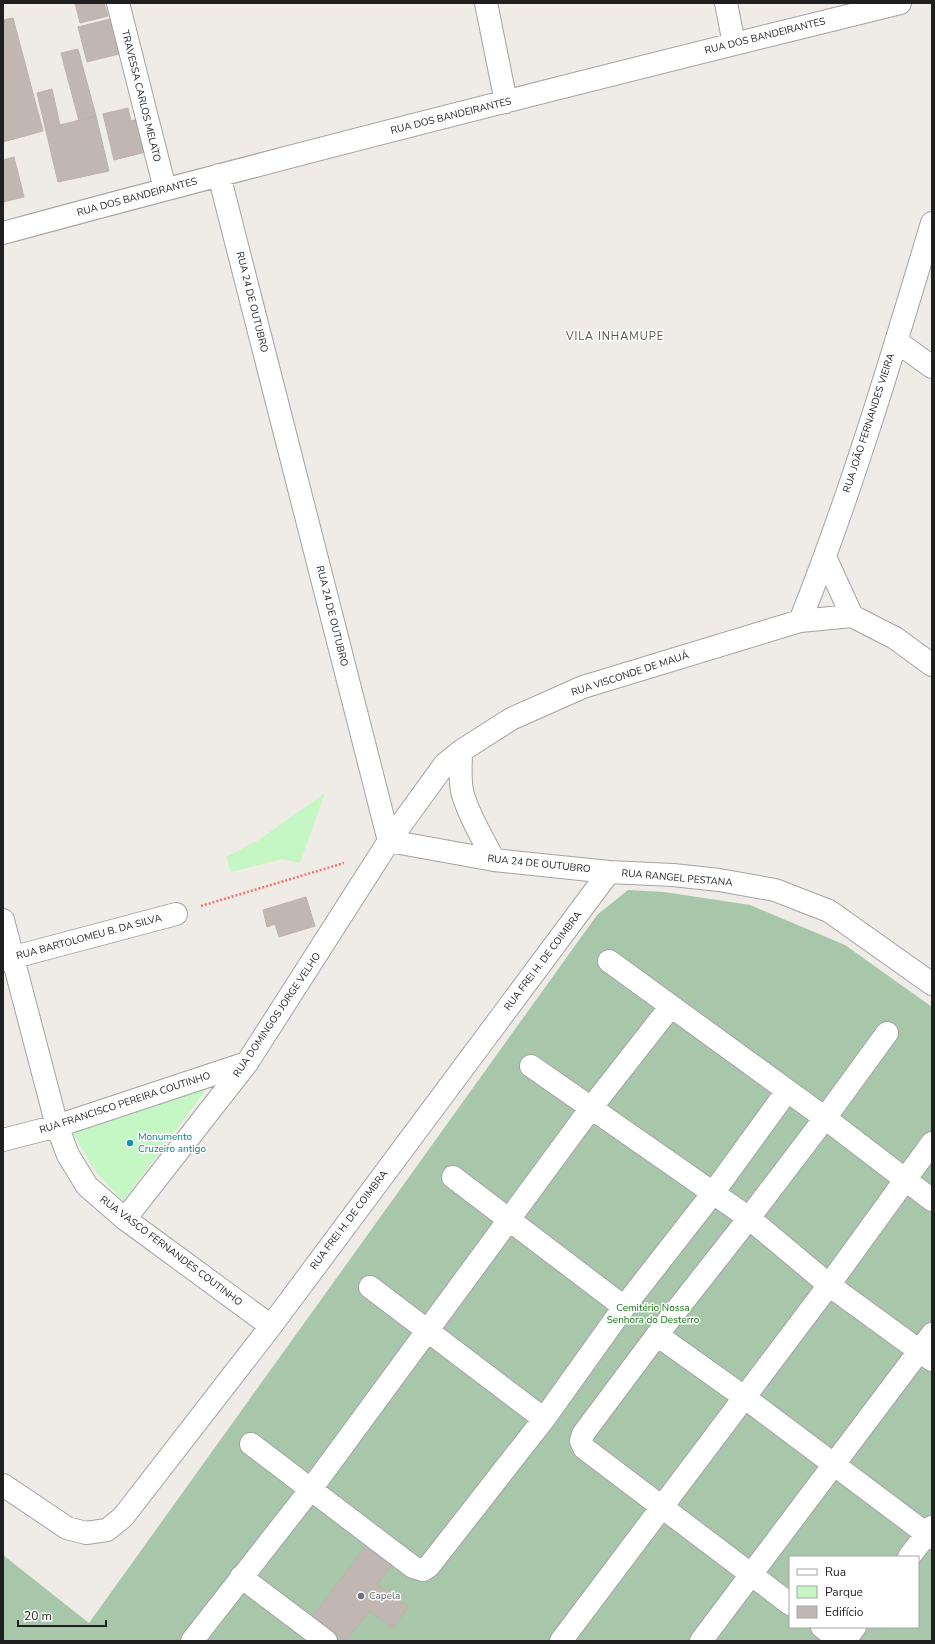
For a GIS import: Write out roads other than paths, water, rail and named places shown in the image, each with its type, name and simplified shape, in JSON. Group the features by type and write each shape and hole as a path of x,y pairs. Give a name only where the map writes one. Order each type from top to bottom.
{"street":[{"name":"TRAVESSA CARLOS MELATO","path":"118,3 165,189"},
{"path":"486,3 506,102"},
{"path":"726,3 734,44"},
{"name":"RUA DOS BANDEIRANTES","path":"3,234 165,189 885,5"},
{"name":"RUA 24 DE OUTUBRO","path":"219,175 387,846 494,860 609,872"},
{"name":"RUA JOÃO FERNANDES VIEIRA","path":"800,621 825,558 896,341 932,222"},
{"path":"896,341 932,367"},
{"path":"825,558 852,616 895,638 932,665"},
{"name":"RUA VISCONDE DE MAUÁ","path":"387,846 445,764 461,751 511,719 583,687 800,621 852,616"},
{"path":"461,751 460,778 463,794 473,821 494,860"},
{"name":"RUA DOMINGOS JORGE VELHO","path":"125,1219 247,1063 387,846"},
{"name":"RUA RANGEL PESTANA","path":"609,872 673,875 719,880 775,890 829,911 932,984"},
{"name":"RUA FREI H. DE COIMBRA","path":"3,1485 67,1528 86,1533 107,1530 123,1517 271,1326 609,872"},
{"name":"RUA BARTOLOMEU B. DA SILVA","path":"8,958 176,914"},
{"name":"RUA VASCO FERNANDES COUTINHO","path":"3,920 8,958 57,1126 68,1155 87,1186 125,1219 271,1326"},
{"path":"609,961 825,1118 932,1200"},
{"path":"192,1641 310,1489 508,1219 591,1108 671,1006"},
{"path":"789,1603 584,1448 581,1441 584,1434 657,1335 749,1218 887,1033"},
{"name":"RUA FRANCISCO PEREIRA COUTINHO","path":"3,1140 57,1126 247,1063"},
{"path":"531,1066 749,1218 829,1285 928,1348 834,1465 701,1641"},
{"path":"251,1444 414,1567 423,1570 429,1566 544,1419 624,1307 713,1193 787,1091"},
{"path":"561,1641 829,1285 932,1143"},
{"path":"453,1177 624,1307"},
{"path":"370,1287 544,1419"},
{"path":"657,1335 834,1465 930,1533 910,1556"},
{"path":"241,1578 326,1641"},
{"path":"823,1628 841,1641"},
{"path":"844,1641 854,1628"}],"place":[{"name":"Monumento Cruzeiro antigo","path":"130,1143"},
{"name":"Capela","path":"361,1596"}],"district":[{"name":"VILA INHAMUPE","path":"615,336"}],"park label":[{"name":"Cemitério Nossa Senhora do Desterro","path":"653,1314"}]}
